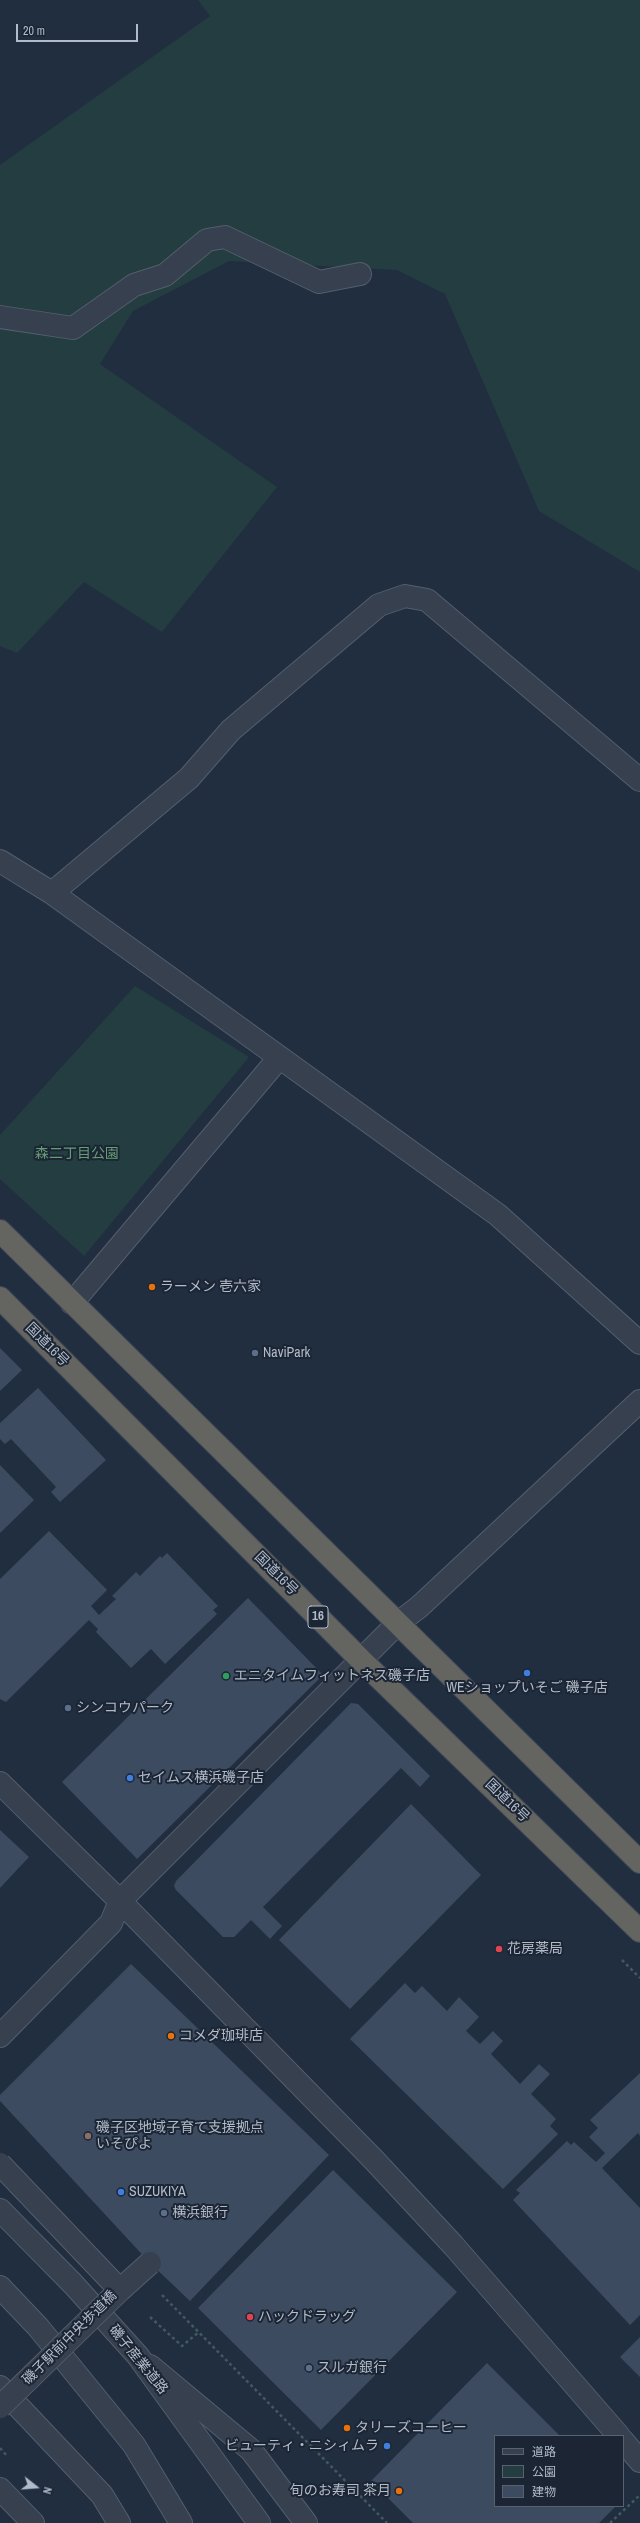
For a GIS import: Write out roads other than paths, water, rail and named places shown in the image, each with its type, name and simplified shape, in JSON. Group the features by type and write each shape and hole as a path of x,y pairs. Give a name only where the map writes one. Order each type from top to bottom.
{"highway":[{"path":"0,1231 640,1862"},
{"name":"国道16号","path":"0,1298 362,1661 640,1931"}],"street":[{"path":"0,318 73,328 134,285 165,275 207,240 225,237 319,282 360,274"},
{"path":"52,894 189,778 231,730 378,605 405,596 427,600 640,780"},
{"path":"0,861 52,894 498,1215 640,1343"},
{"path":"72,1303 279,1058"},
{"path":"0,2036 111,1923 120,1901 362,1661 398,1623 419,1607 640,1401"},
{"path":"0,1783 120,1901 374,2160 453,2245 617,2435"},
{"name":"磯子駅前中央歩道橋","path":"0,2164 120,2290 0,2407"},
{"name":"磯子産業道路","path":"0,2210 73,2284 138,2356 259,2523"},
{"path":"120,2290 150,2263"},
{"path":"0,2286 38,2327 134,2445 181,2523"},
{"path":"138,2356 251,2450 306,2523"},
{"path":"0,2387 102,2495 119,2523"},
{"path":"624,2442 640,2461"},
{"path":"0,2489 33,2523"}],"place":[{"name":"ラーメン 壱六家","path":"152,1287"},
{"name":"NaviPark","path":"255,1353"},
{"name":"WEショップいそご 磯子店","path":"527,1673"},
{"name":"エニタイムフィットネス磯子店","path":"226,1676"},
{"name":"シンコウパーク","path":"68,1708"},
{"name":"セイムス横浜磯子店","path":"130,1778"},
{"name":"花房薬局","path":"499,1949"},
{"name":"コメダ珈琲店","path":"171,2036"},
{"name":"磯子区地域子育て支援拠点 いそぴよ","path":"88,2136"},
{"name":"SUZUKIYA","path":"121,2192"},
{"name":"横浜銀行","path":"164,2213"},
{"name":"ハックドラッグ","path":"250,2317"},
{"name":"スルガ銀行","path":"309,2368"},
{"name":"タリーズコーヒー","path":"347,2428"},
{"name":"ビューティ・ニシィムラ","path":"387,2446"},
{"name":"旬のお寿司 茶月","path":"399,2491"}],"park label":[{"name":"森二丁目公園","path":"77,1154"}]}
